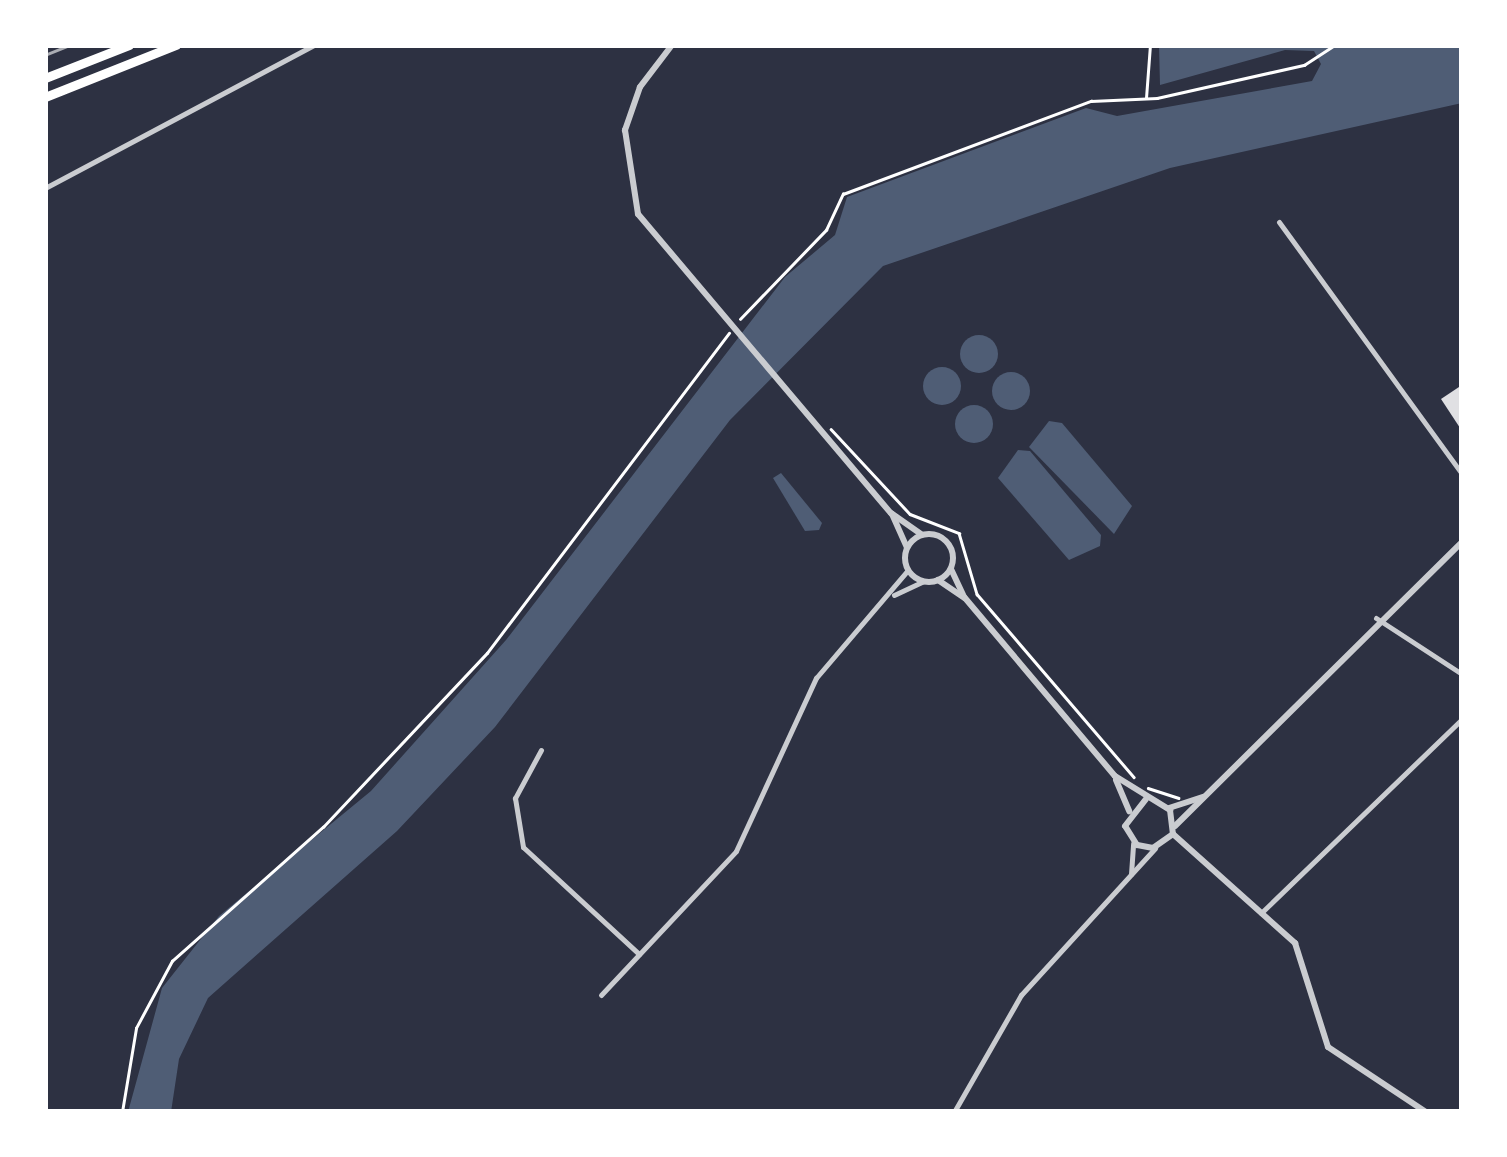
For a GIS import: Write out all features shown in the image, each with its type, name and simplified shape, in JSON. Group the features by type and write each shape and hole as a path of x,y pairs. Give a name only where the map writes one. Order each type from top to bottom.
{"highway":[{"path":"45,78 129,45"},
{"path":"45,97 176,45"}],"street":[{"path":"45,188 314,45"},
{"path":"672,45 634,100 626,181 650,234 891,513 921,534 948,542 951,569 964,598"},
{"path":"1279,222 1462,474"},
{"path":"601,994 736,851 816,678 891,596 908,570 907,547 891,513"},
{"path":"907,547 921,534"},
{"path":"954,1112 1021,995 1130,874 1376,618 1462,542"},
{"path":"891,596 938,580 951,569"},
{"path":"908,570 924,582"},
{"path":"938,580 964,598 1115,776 1146,800 1168,808 1204,796"},
{"path":"1376,618 1462,674"},
{"path":"1261,912 1462,719"},
{"path":"541,750 515,798 522,847 639,954"},
{"path":"1115,776 1129,811 1134,842 1130,874"},
{"path":"1129,811 1146,800"},
{"path":"1168,808 1174,830 1296,943 1328,1047 1426,1112"},
{"path":"1134,842 1155,848"}],"path":[{"path":"1146,100 1150,45"},
{"path":"122,1112 136,1028 172,962 323,827 486,653 756,298 826,230 836,199 1091,101 1146,100 1304,64 1335,45"},
{"path":"820,419 910,514 958,534 977,594 1138,782 1181,804"}],"water":[{"path":"1159,45 1462,45 1462,103 1170,168 883,266 730,420 495,727 397,831 208,998 179,1059 171,1112 128,1112 162,988 219,916 371,791 506,640 785,277 835,235 847,197 1086,108 1117,116 1312,81 1321,64 1314,51 1285,50 1160,85"},
{"path":"979,335 992,341 998,354 992,367 979,373 966,367 960,354 966,341"},
{"path":"942,367 955,373 961,386 955,399 942,405 929,399 923,386 929,373"},
{"path":"1011,372 1024,378 1030,391 1024,404 1011,410 998,404 992,391 998,378"},
{"path":"974,405 987,411 993,424 987,437 974,443 961,437 955,424 961,411"},
{"path":"1049,421 1062,423 1132,506 1114,534 1029,447"},
{"path":"1018,450 1030,451 1101,535 1100,546 1069,560 998,478"},
{"path":"781,473 822,523 819,530 805,531 773,478"}],"building":[{"path":"1462,385 1462,431 1441,399"}],"tram line":[{"path":"45,55 70,45"}]}
